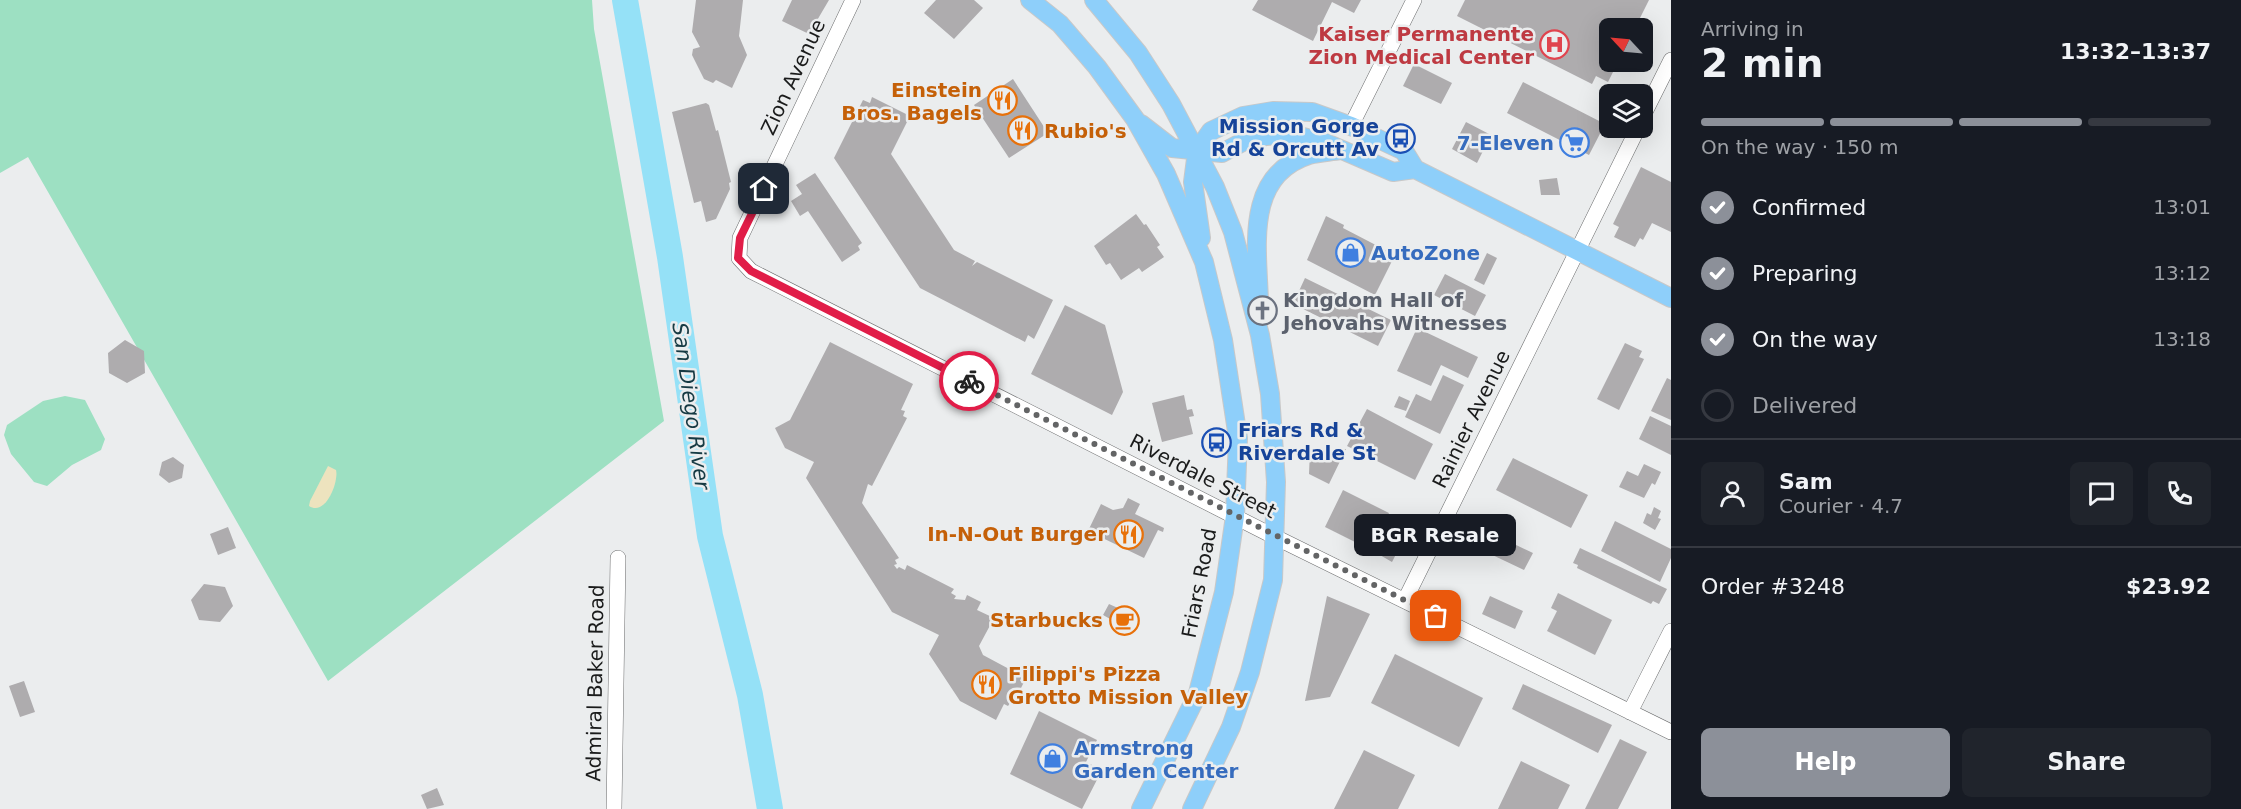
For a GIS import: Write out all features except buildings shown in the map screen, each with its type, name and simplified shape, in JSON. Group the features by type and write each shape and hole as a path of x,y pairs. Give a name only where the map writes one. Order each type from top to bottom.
{"main road":[{"path":"1030,0 1060,24 1097,67 1135,119 1173,148 1222,153 1250,138 1275,135 1299,136 1326,143 1393,172 1415,169"},
{"path":"1094,0 1138,53 1171,104 1197,151 1233,232 1260,335 1269,394 1276,482 1273,580 1250,672 1231,727 1192,809"},
{"path":"1204,262 1193,182 1197,151 1211,131 1243,116 1273,111 1312,112 1351,126 1404,151 1415,169 1671,298"},
{"name":"Friars Road","path":"1135,119 1166,174 1204,262 1223,340 1238,438 1235,516 1224,592 1198,693 1141,809"},
{"path":"1260,335 1257,220 1267,188 1283,169 1296,161 1309,155 1342,150"}],"street":[{"name":"Zion Avenue","path":"740,238 853,0"},
{"path":"1351,126 1414,0"},
{"path":"1653,96 1671,60"},
{"name":"Rainier Avenue","path":"1405,600 1633,138"},
{"name":"Riverdale Street","path":"740,238 738,258 751,271 1275,537 1671,732"},
{"name":"Admiral Baker Road","path":"614,809 618,558"},
{"path":"1630,712 1671,631"}],"green space":[{"path":"0,0 592,0 594,29 664,421 328,681 28,157 0,173"},
{"path":"65,396 85,400 105,439 101,450 72,465 47,486 34,482 11,454 4,435 7,425 43,401"}],"sand":[{"path":"328,466 336,470 330,496 321,507 309,506 310,501"}],"waterway":[{"name":"San Diego River","path":"625,0 670,257 710,536 750,695 770,809"}],"way so far":[{"path":"969,381 1275,537 1436,616"}],"place":[{"name":"Kaiser Permanente Zion Medical Center","path":"1555,45"},
{"name":"Einstein Bros. Bagels","path":"1003,101"},
{"name":"Rubio's","path":"1023,131"},
{"name":"Mission Gorge Rd & Orcutt Av","path":"1400,138"},
{"name":"7-Eleven","path":"1575,143"},
{"name":"AutoZone","path":"1350,253"},
{"name":"Kingdom Hall of Jehovahs Witnesses","path":"1262,311"},
{"name":"Friars Rd & Riverdale St","path":"1217,442"},
{"name":"In-N-Out Burger","path":"1128,534"},
{"name":"BGR Resale","path":"1436,616"},
{"name":"Starbucks","path":"1124,620"},
{"name":"Filippi's Pizza Grotto Mission Valley","path":"987,685"},
{"name":"Armstrong Garden Center","path":"1053,759"}],"route":[{"path":"764,189 740,238 738,258 751,271 969,381"}]}
